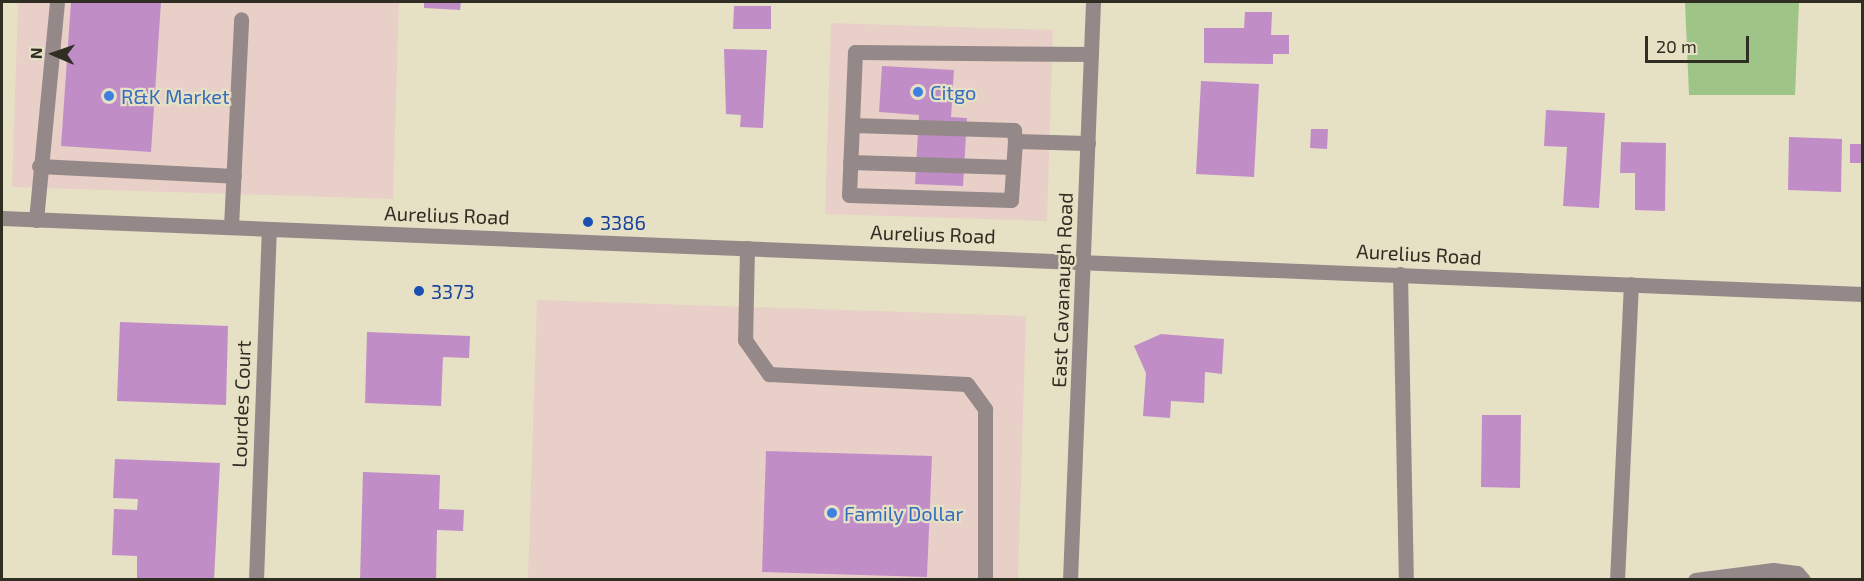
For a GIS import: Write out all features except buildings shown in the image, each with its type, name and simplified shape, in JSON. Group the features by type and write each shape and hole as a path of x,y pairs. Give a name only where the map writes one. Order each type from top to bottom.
{"street":[{"path":"36,220 39,166 57,2"},
{"name":"East Cavanaugh Road","path":"1070,579 1085,261 1093,2"},
{"path":"231,227 242,19"},
{"path":"852,124 1014,130 1011,200 849,195 855,52 1092,54"},
{"path":"1015,141 1088,143"},
{"path":"850,162 1013,167"},
{"path":"39,166 234,176"},
{"name":"Aurelius Road","path":"2,218 1863,294"},
{"name":"Lourdes Court","path":"256,579 269,229"},
{"path":"747,248 745,340 769,374 967,384 985,409 985,579"},
{"path":"1400,274 1406,579"},
{"path":"1617,579 1631,284"},
{"path":"1695,579 1773,570 1797,573 1803,579"}],"shaded area":[{"path":"18,2 399,2 393,199 12,187"},
{"path":"831,23 1053,30 1047,221 825,214"},
{"path":"537,300 1026,316 1018,579 528,580"}],"green space":[{"path":"1685,2 1799,2 1795,95 1689,95"}],"place":[{"name":"Citgo","path":"918,92"},
{"name":"R&K Market","path":"109,96"},
{"name":"3386","path":"588,222"},
{"name":"3373","path":"419,291"},
{"name":"Family Dollar","path":"832,513"}]}
